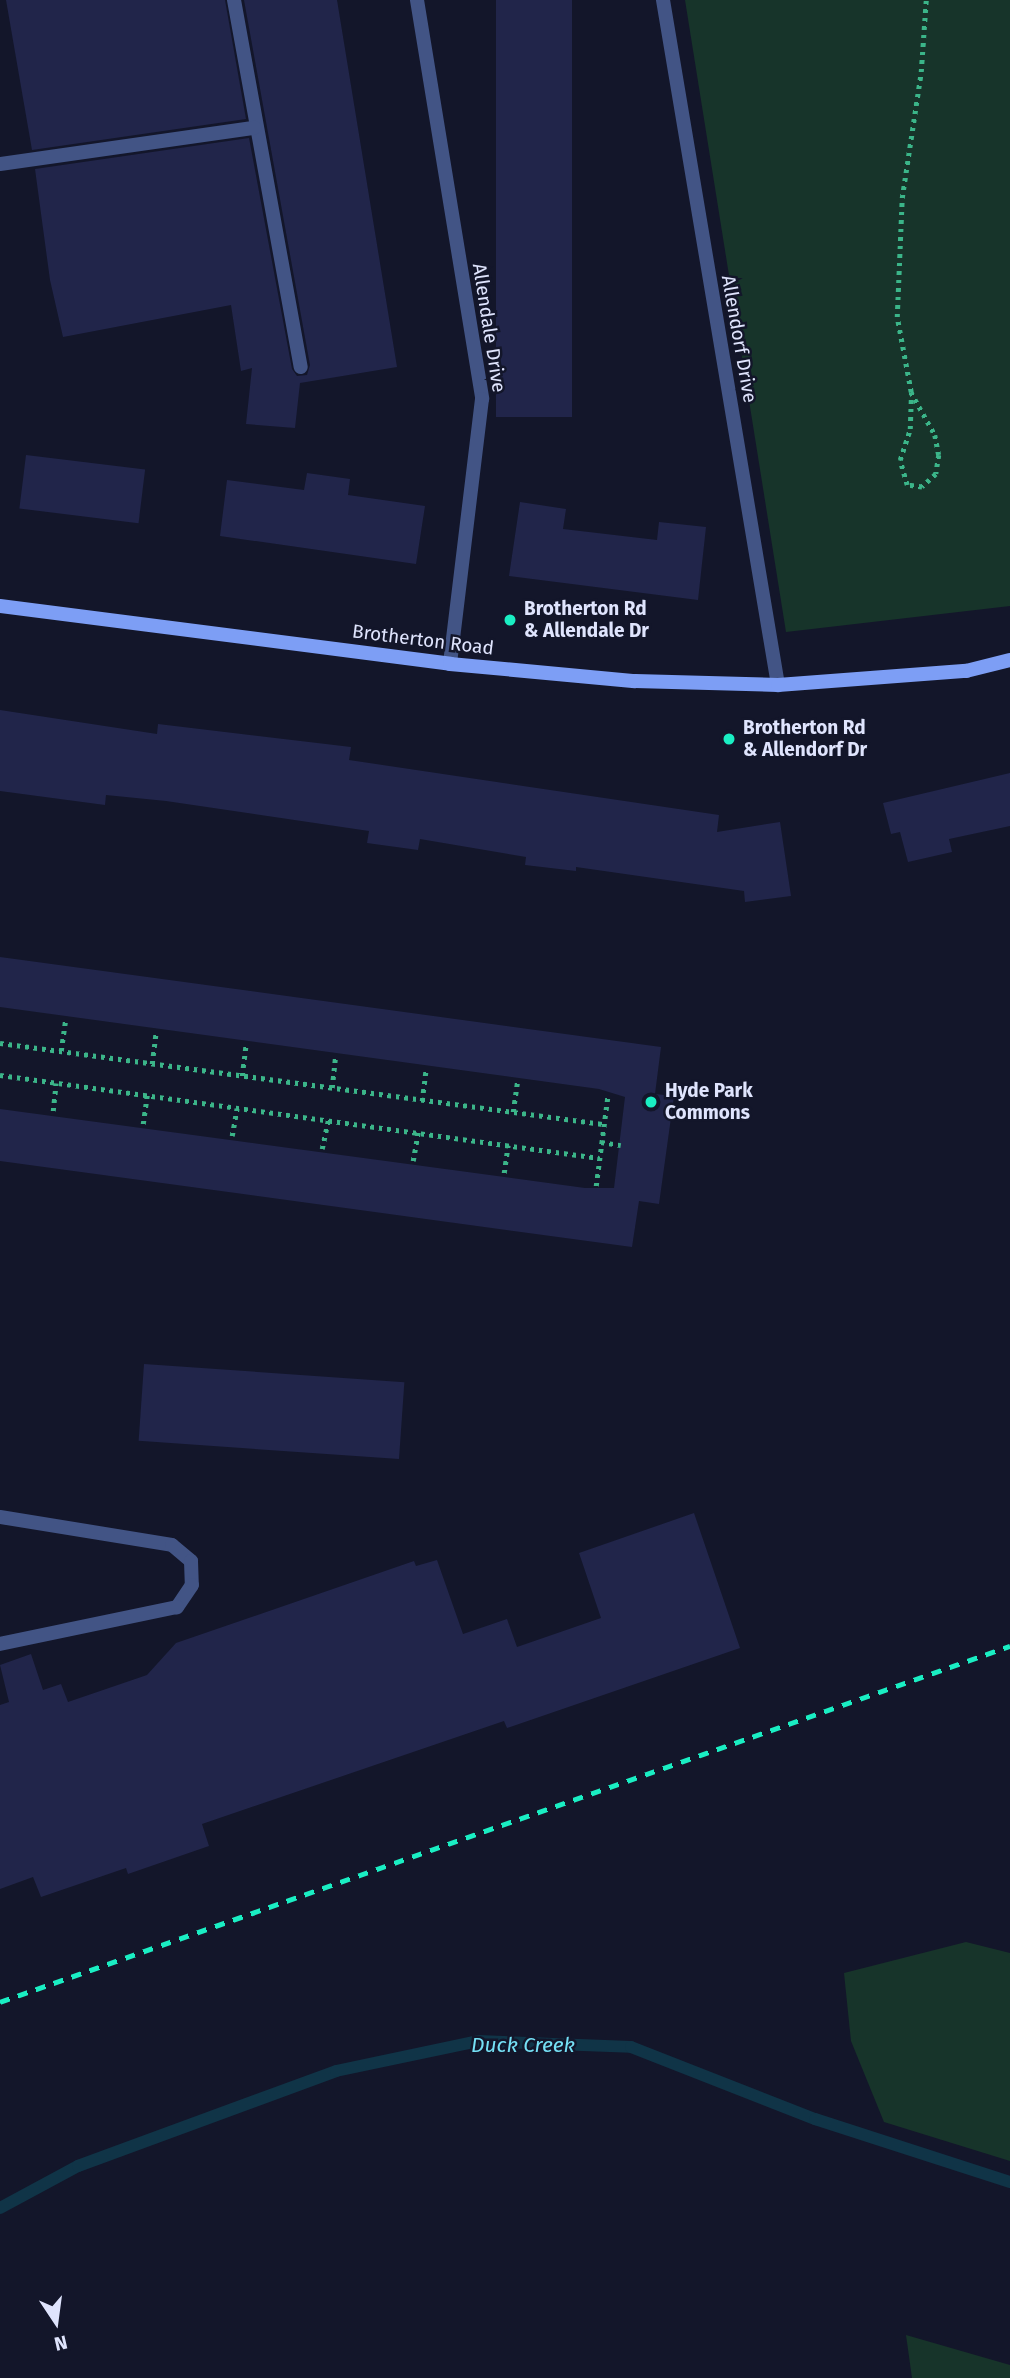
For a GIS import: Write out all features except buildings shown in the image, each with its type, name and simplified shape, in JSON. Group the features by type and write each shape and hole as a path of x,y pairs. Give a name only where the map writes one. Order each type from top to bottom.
{"street":[{"path":"234,0 254,128 301,367"},
{"name":"Allendale Drive","path":"417,0 482,399 450,664"},
{"name":"Allendorf Drive","path":"663,0 778,685"},
{"path":"0,164 254,128"},
{"name":"Brotherton Road","path":"0,606 450,664 635,681 778,685 966,671 1010,660"},
{"path":"0,1517 172,1545 191,1561 192,1585 177,1606 0,1644"}],"path":[{"path":"911,392 935,435 939,455 936,474 922,487 907,485 900,460 910,429 911,392 897,317 902,198 921,72 926,0"},
{"path":"61,1051 65,1021"},
{"path":"152,1064 156,1033"},
{"path":"0,1043 603,1124"},
{"path":"242,1076 246,1045"},
{"path":"332,1088 335,1058"},
{"path":"422,1101 426,1070"},
{"path":"0,1075 599,1157"},
{"path":"513,1112 517,1082"},
{"path":"53,1111 56,1083"},
{"path":"596,1186 608,1094"},
{"path":"144,1124 147,1095"},
{"path":"232,1136 237,1108"},
{"path":"322,1149 328,1120"},
{"path":"414,1161 418,1132"},
{"path":"601,1142 621,1145"},
{"path":"504,1173 508,1145"}],"green space":[{"path":"685,0 1010,0 1010,606 786,632"},
{"path":"966,1942 1010,1953 1010,2161 884,2122 851,2041 844,1973"},
{"path":"906,2335 1010,2365 1010,2378 912,2378"}],"waterway":[{"name":"Duck Creek","path":"0,2208 78,2166 336,2071 478,2041 631,2047 815,2119 1010,2182"}],"railway":[{"path":"0,2002 1010,1646"}],"place":[{"name":"Brotherton Rd & Allendale Dr","path":"510,620"},
{"name":"Brotherton Rd & Allendorf Dr","path":"729,739"},
{"name":"Hyde Park Commons","path":"651,1102"}]}
